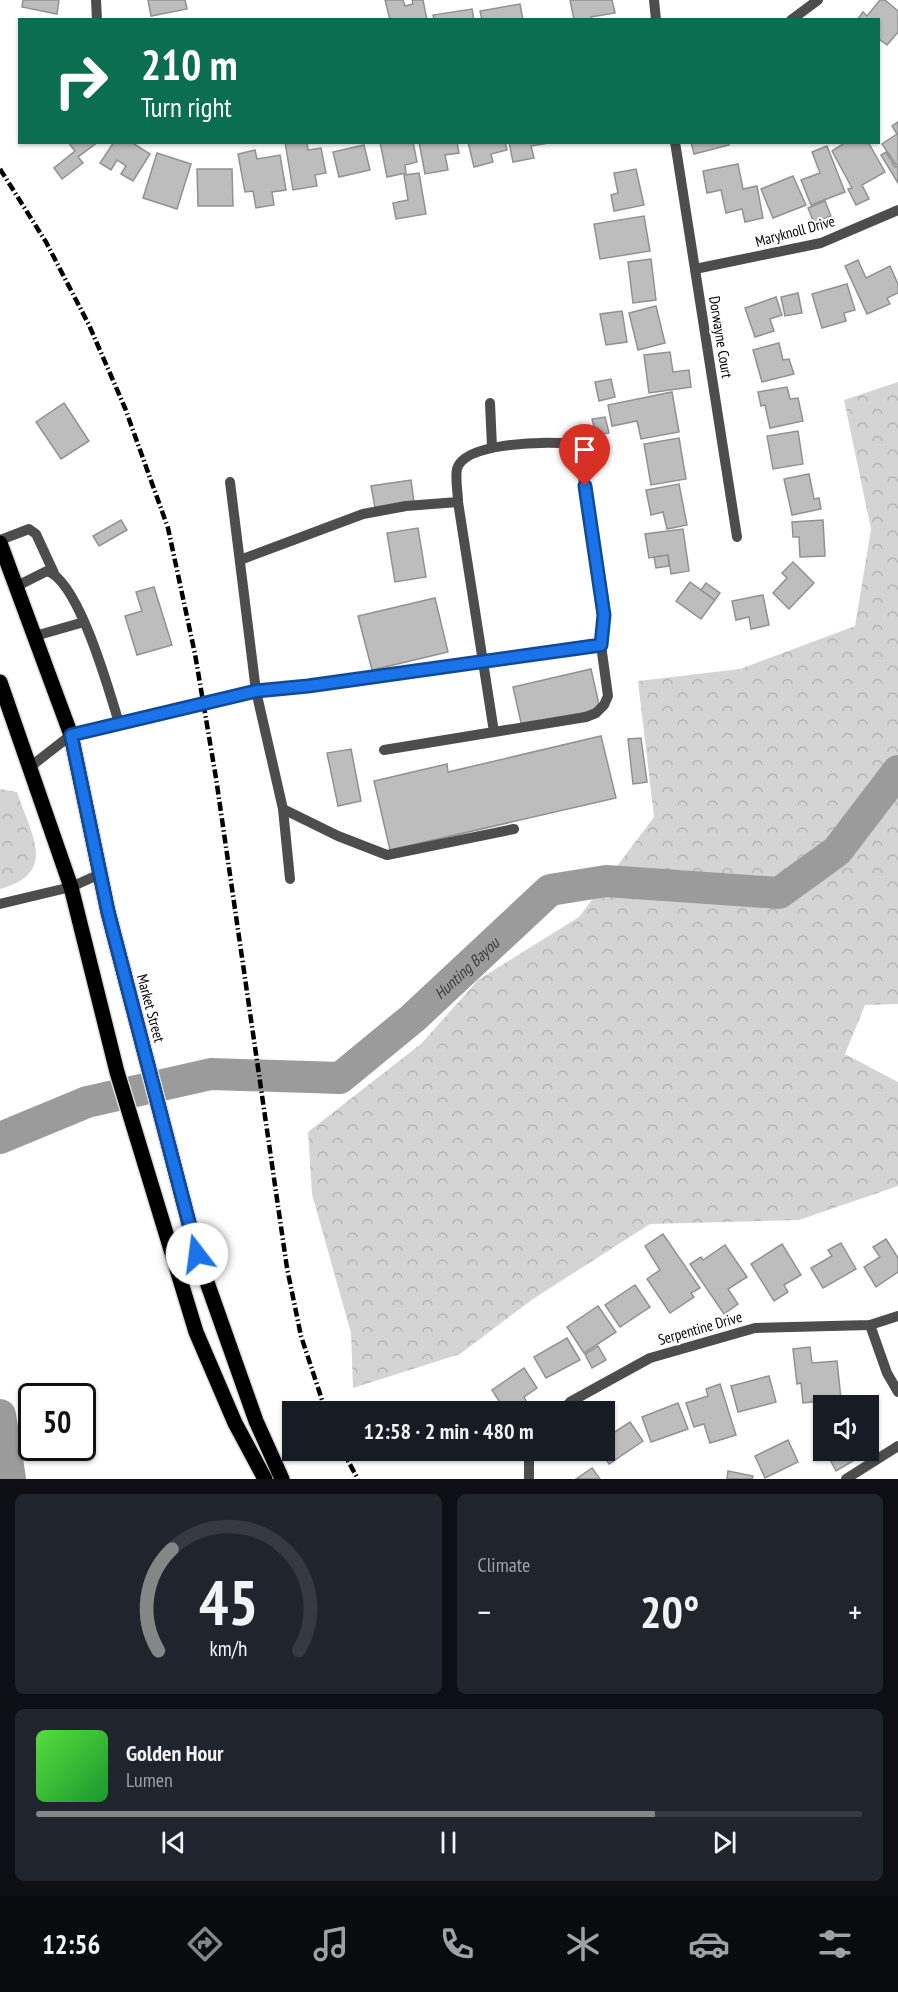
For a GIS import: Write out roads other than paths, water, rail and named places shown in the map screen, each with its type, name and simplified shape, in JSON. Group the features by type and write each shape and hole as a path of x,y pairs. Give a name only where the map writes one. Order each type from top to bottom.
{"main road":[{"name":"Market Street","path":"0,541 71,735 100,874 197,1254 256,1421 282,1479"},
{"path":"0,682 71,887 117,1072 196,1332 235,1423 266,1479"}],"street":[{"path":"96,0 97,18"},
{"path":"654,0 656,18"},
{"path":"794,18 818,0"},
{"name":"Dorwayne Court","path":"675,144 737,537"},
{"name":"Maryknoll Drive","path":"695,269 821,243 898,210"},
{"path":"490,403 492,447"},
{"path":"384,750 494,732 596,713 604,705 608,696 601,645 604,615 578,454 572,447 562,443 492,447 465,458 457,469 458,502 494,732"},
{"path":"230,482 256,691 283,809 290,879"},
{"path":"240,560 363,514 406,506 458,502"},
{"path":"0,541 28,529 36,534 54,573 84,622 119,723"},
{"path":"17,586 47,571 54,573"},
{"path":"35,636 84,622"},
{"path":"30,767 71,735 256,691 601,645"},
{"path":"283,809 338,836 387,855 514,829"},
{"path":"0,904 71,887 100,874"},
{"name":"Serpentine Drive","path":"572,1401 650,1358 755,1328 870,1325 898,1316"},
{"path":"870,1325 887,1373 898,1392"},
{"path":"846,1479 898,1446"},
{"path":"529,1461 529,1479"}],"waterway":[{"name":"Hunting Bayou","path":"0,1138 87,1102 211,1074 340,1078 413,1018 550,890 606,881 779,893 837,851 898,771"},
{"name":"Hunting Bayou","path":"0,1415 10,1479"}],"railway":[{"path":"0,169 46,242 89,325 125,408 168,528 195,654 216,778 287,1268 301,1336 322,1401"},
{"path":"348,1461 358,1479"}]}
